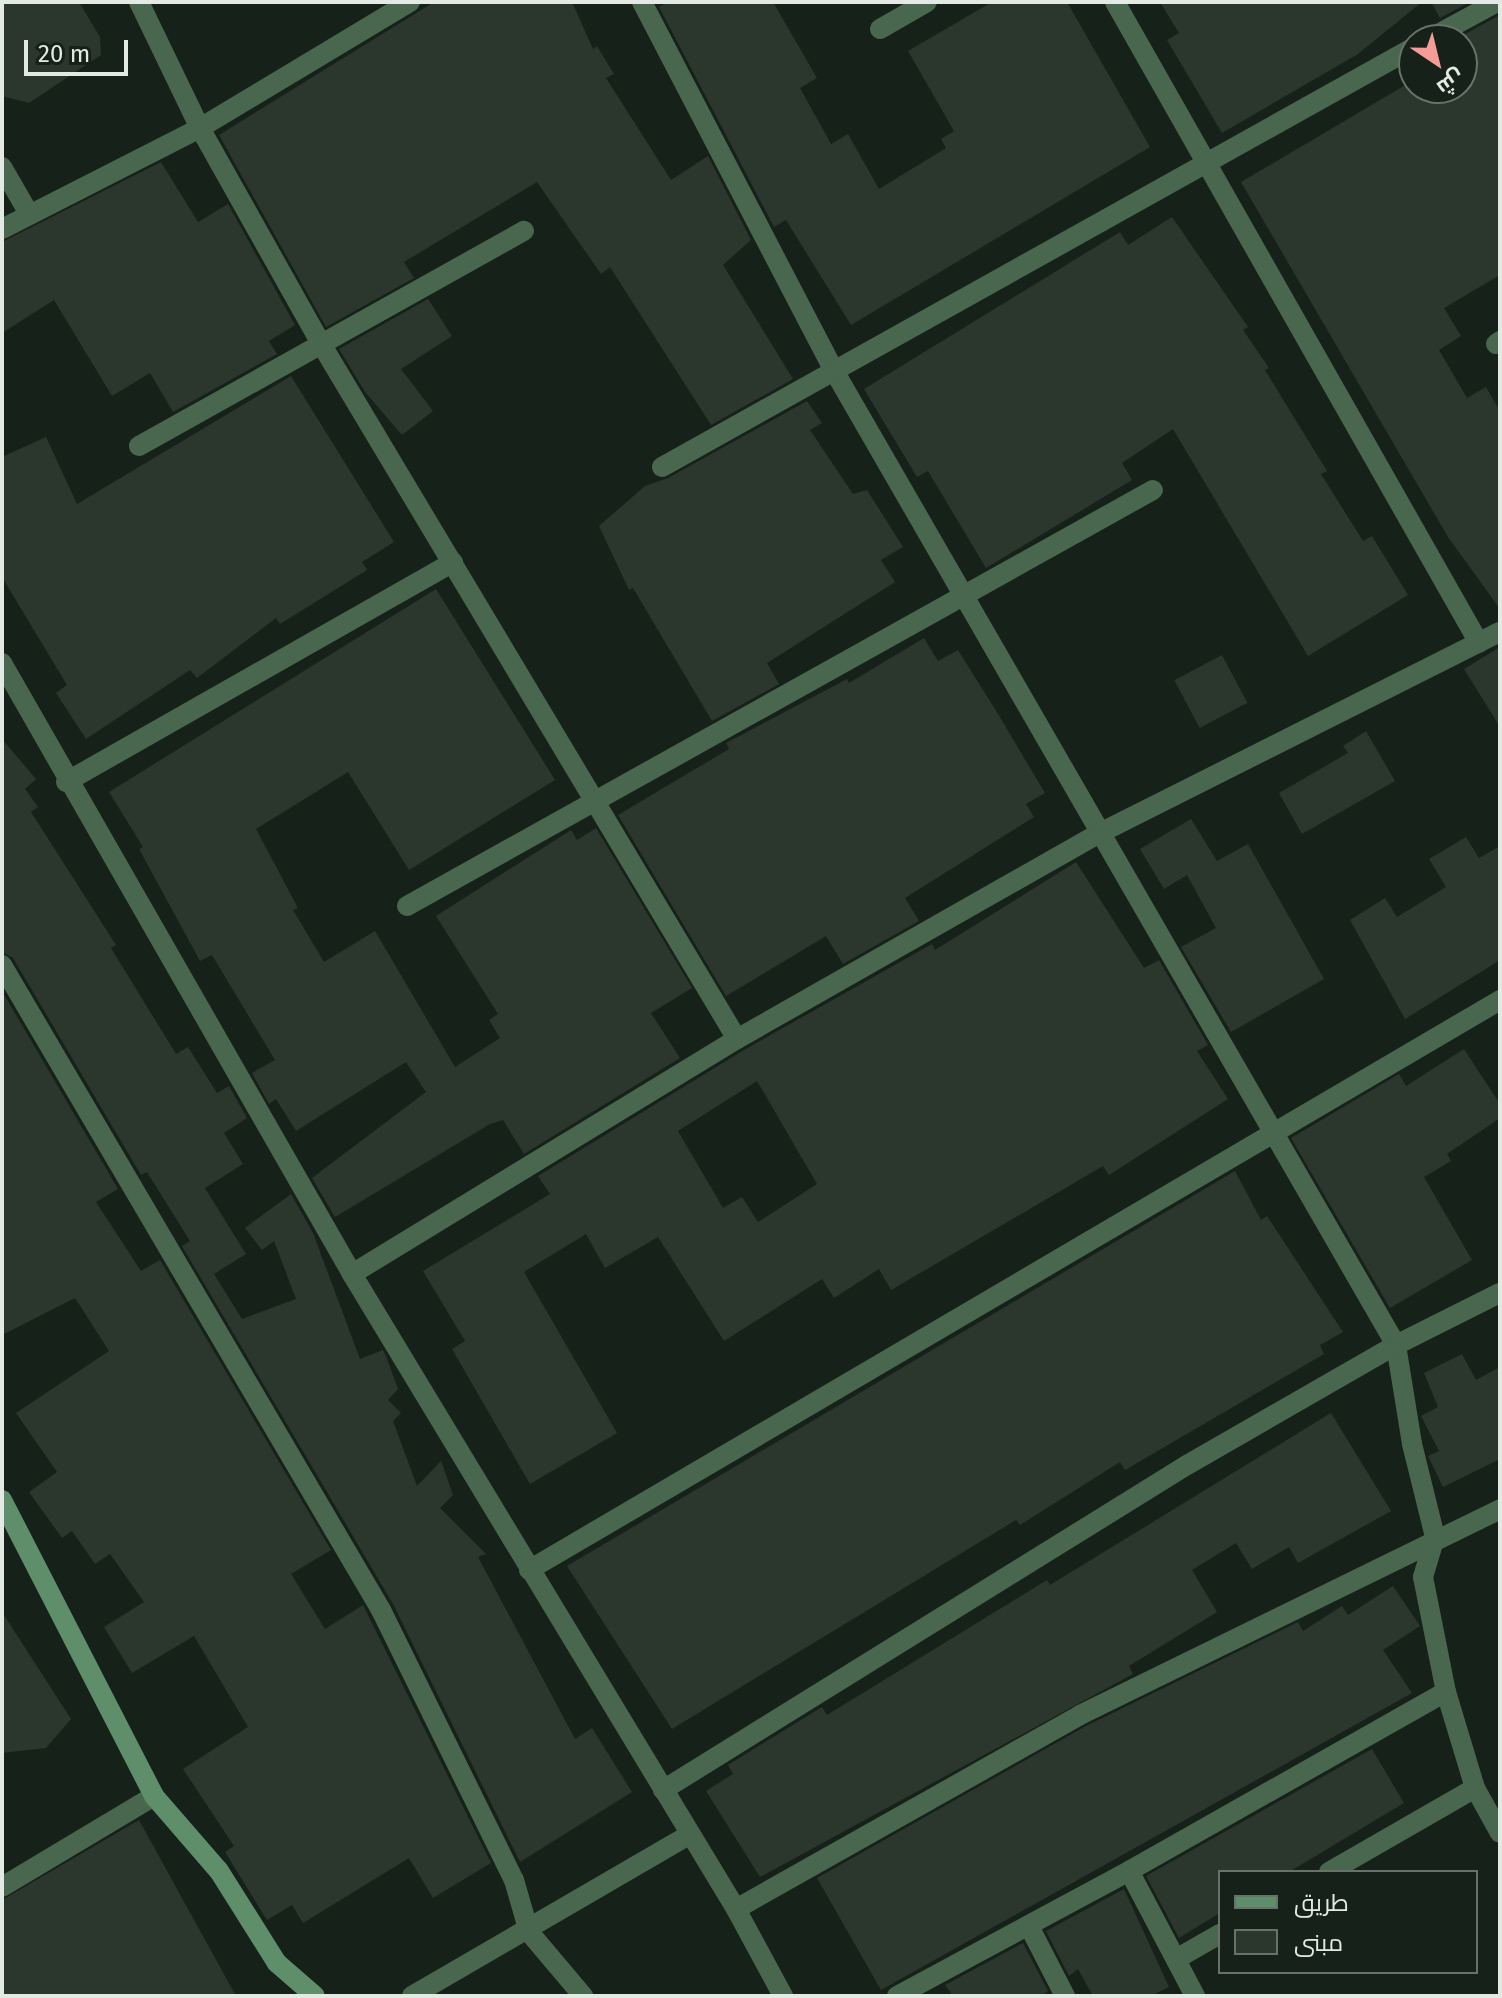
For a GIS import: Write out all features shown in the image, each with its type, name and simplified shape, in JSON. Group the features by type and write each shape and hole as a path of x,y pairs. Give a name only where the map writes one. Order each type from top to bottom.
{"street":[{"path":"139,2 200,128 320,342 737,1039"},
{"path":"2,229 28,212 200,128 410,2"},
{"path":"642,2 833,369 1102,832 1270,1133 1396,1345 1412,1444 1435,1537 1423,1577 1446,1692 1475,1788 1500,1833"},
{"path":"880,29 927,2"},
{"path":"1115,2 1207,159 1479,643"},
{"path":"1456,24 1497,2"},
{"path":"662,467 1207,159 1398,56"},
{"path":"2,167 28,212"},
{"path":"139,446 320,342 524,231"},
{"path":"407,906 1153,490"},
{"path":"66,782 453,562"},
{"path":"352,1274 737,1039 1102,832 1500,632"},
{"path":"2,663 66,782 352,1274 736,1909 783,1996"},
{"path":"2,965 381,1610 514,1880 529,1932 583,1996"},
{"path":"529,1570 1500,1000"},
{"path":"663,1790 1187,1465 1396,1345 1500,1293"},
{"path":"2,1500 154,1796 219,1871 277,1963 315,1996"},
{"path":"736,1909 1080,1715 1435,1537 1500,1509"},
{"path":"897,1996 928,1989 1029,1926 1446,1692"},
{"path":"1332,1870 1475,1788"},
{"path":"2,1887 154,1796"},
{"path":"412,1996 529,1932 690,1834"},
{"path":"1129,1871 1195,1996"},
{"path":"1029,1926 1065,1996"},
{"path":"1176,1959 1218,1935"}],"building":[{"path":"2,2 79,2 100,37 101,55 29,103 2,96"},
{"path":"434,2 572,2 593,49 597,46 614,74 606,78 671,180 708,156 751,240 723,265 793,379 711,425 610,267 601,274 537,182 404,262 414,278 326,327 219,135"},
{"path":"668,2 773,2 817,78 800,88 831,144 848,134 879,189 946,148 941,139 954,131 908,51 992,2 1067,2 1150,147 851,325 786,220 774,227 659,7"},
{"path":"1160,2 1422,2 1358,54 1222,133 1167,40 1179,33"},
{"path":"1431,2 1470,2 1440,18"},
{"path":"1500,15 1500,275 1444,308 1461,336 1439,350 1467,398 1486,387 1500,411 1500,609 1448,537 1241,182 1398,89 1398,104 1478,104 1478,27"},
{"path":"161,162 198,222 228,204 295,325 269,341 277,354 173,412 150,373 112,396 54,300 2,333 2,242"},
{"path":"1172,217 1248,327 1243,330 1269,368 1265,370 1327,471 1321,474 1363,541 1372,536 1408,595 1308,656 1173,429 1122,463 1132,480 986,568 928,471 917,477 864,389 1120,232 1128,245"},
{"path":"428,299 452,336 401,369 433,411 402,435 365,392 339,349"},
{"path":"291,376 394,542 362,562 367,570 280,624 276,618 197,678 190,670 86,739 56,693 67,685 2,577 2,457 46,437 77,504"},
{"path":"807,401 822,423 810,430 853,494 867,490 903,547 881,560 895,582 767,663 779,684 712,721 633,588 629,590 599,526 645,486 668,478"},
{"path":"436,589 555,780 409,870 348,772 256,829 298,908 293,910 324,962 375,931 455,1067 500,1038 489,1020 498,1014 436,916 571,830 577,840 596,828 692,988 651,1013 680,1058 524,1154 503,1120 490,1124 335,1217 312,1178 426,1092 406,1062 296,1131 276,1099 269,1104 252,1073 275,1060 212,955 200,961 139,849 143,847 109,792"},
{"path":"924,638 938,661 958,650 998,714 1045,793 1026,804 1034,817 905,898 919,921 843,964 826,936 726,996 618,815 729,749 726,743 847,679 849,683"},
{"path":"1500,647 1500,727 1464,669"},
{"path":"1222,655 1247,703 1200,728 1174,680"},
{"path":"1366,731 1395,781 1302,834 1279,793 1348,753 1343,746"},
{"path":"2,739 36,779 25,789 38,807 31,812 116,945 111,948 176,1054 188,1047 217,1093 229,1086 247,1118 224,1133 243,1164 205,1188 246,1254 214,1274 242,1319 296,1299 274,1241 262,1250 245,1228 291,1194 313,1233 360,1359 383,1350 386,1356 398,1389 388,1400 401,1413 393,1421 417,1486 441,1461 453,1495 440,1508 486,1554 478,1557 575,1739 592,1728 632,1792 520,1862 393,1604 182,1246 190,1241 147,1172 141,1175 13,958 2,952"},
{"path":"1191,819 1217,861 1248,844 1324,979 1231,1032 1181,947 1216,928 1187,875 1164,889 1140,849"},
{"path":"1466,837 1479,858 1500,846 1500,960 1405,1019 1350,920 1385,898 1397,917 1446,887 1429,859"},
{"path":"1076,862 1144,968 1159,960 1208,1045 1197,1051 1228,1099 1109,1175 1103,1166 891,1290 879,1269 834,1298 822,1279 724,1341 658,1237 605,1268 586,1234 524,1272 617,1433 530,1484 452,1349 465,1341 423,1271 550,1194 538,1176 744,1050 932,944 935,950","holes":["757,1081 817,1184 758,1222 742,1197 723,1208 678,1131"]},
{"path":"2,991 118,1189 96,1202 141,1271 160,1260 331,1550 291,1574 325,1629 363,1605 491,1863 433,1898 409,1858 303,1923 292,1905 267,1920 225,1852 234,1846 183,1769 248,1727 194,1636 132,1673 104,1627 144,1602 110,1554 95,1564 72,1531 62,1538 29,1492 57,1472 16,1413 109,1351 75,1298 2,1335"},
{"path":"1464,1049 1500,1104 1500,1118 1447,1154 1451,1161 1424,1177 1472,1260 1390,1308 1291,1138 1399,1074 1406,1086"},
{"path":"1235,1171 1261,1220 1267,1216 1343,1332 1320,1345 1324,1354 1125,1470 1120,1462 1020,1525 1016,1520 672,1729 567,1566"},
{"path":"1462,1354 1476,1380 1500,1367 1500,1459 1443,1487 1428,1456 1439,1451 1421,1416 1438,1407 1424,1373"},
{"path":"1331,1413 1391,1511 1298,1563 1289,1547 1252,1569 1236,1543 1192,1570 1217,1612 1129,1666 1133,1674 760,1877 706,1791 733,1774 728,1765 822,1707 827,1715 1047,1580 1050,1585"},
{"path":"1393,1586 1420,1626 1383,1650 1412,1693 881,1990 817,1878 1086,1726 1298,1622 1303,1631 1342,1606 1348,1615"},
{"path":"2,1612 71,1719 46,1748 2,1753"},
{"path":"1372,1749 1404,1803 1292,1870 1218,1870 1218,1914 1179,1938 1146,1876"},
{"path":"139,1820 236,1996 2,1996 2,1900"},
{"path":"1124,1889 1169,1987 1151,1996 1093,1996 1078,1969 1069,1976 1046,1931"},
{"path":"1023,1943 1048,1991 1041,1996 953,1996 945,1985"}]}
